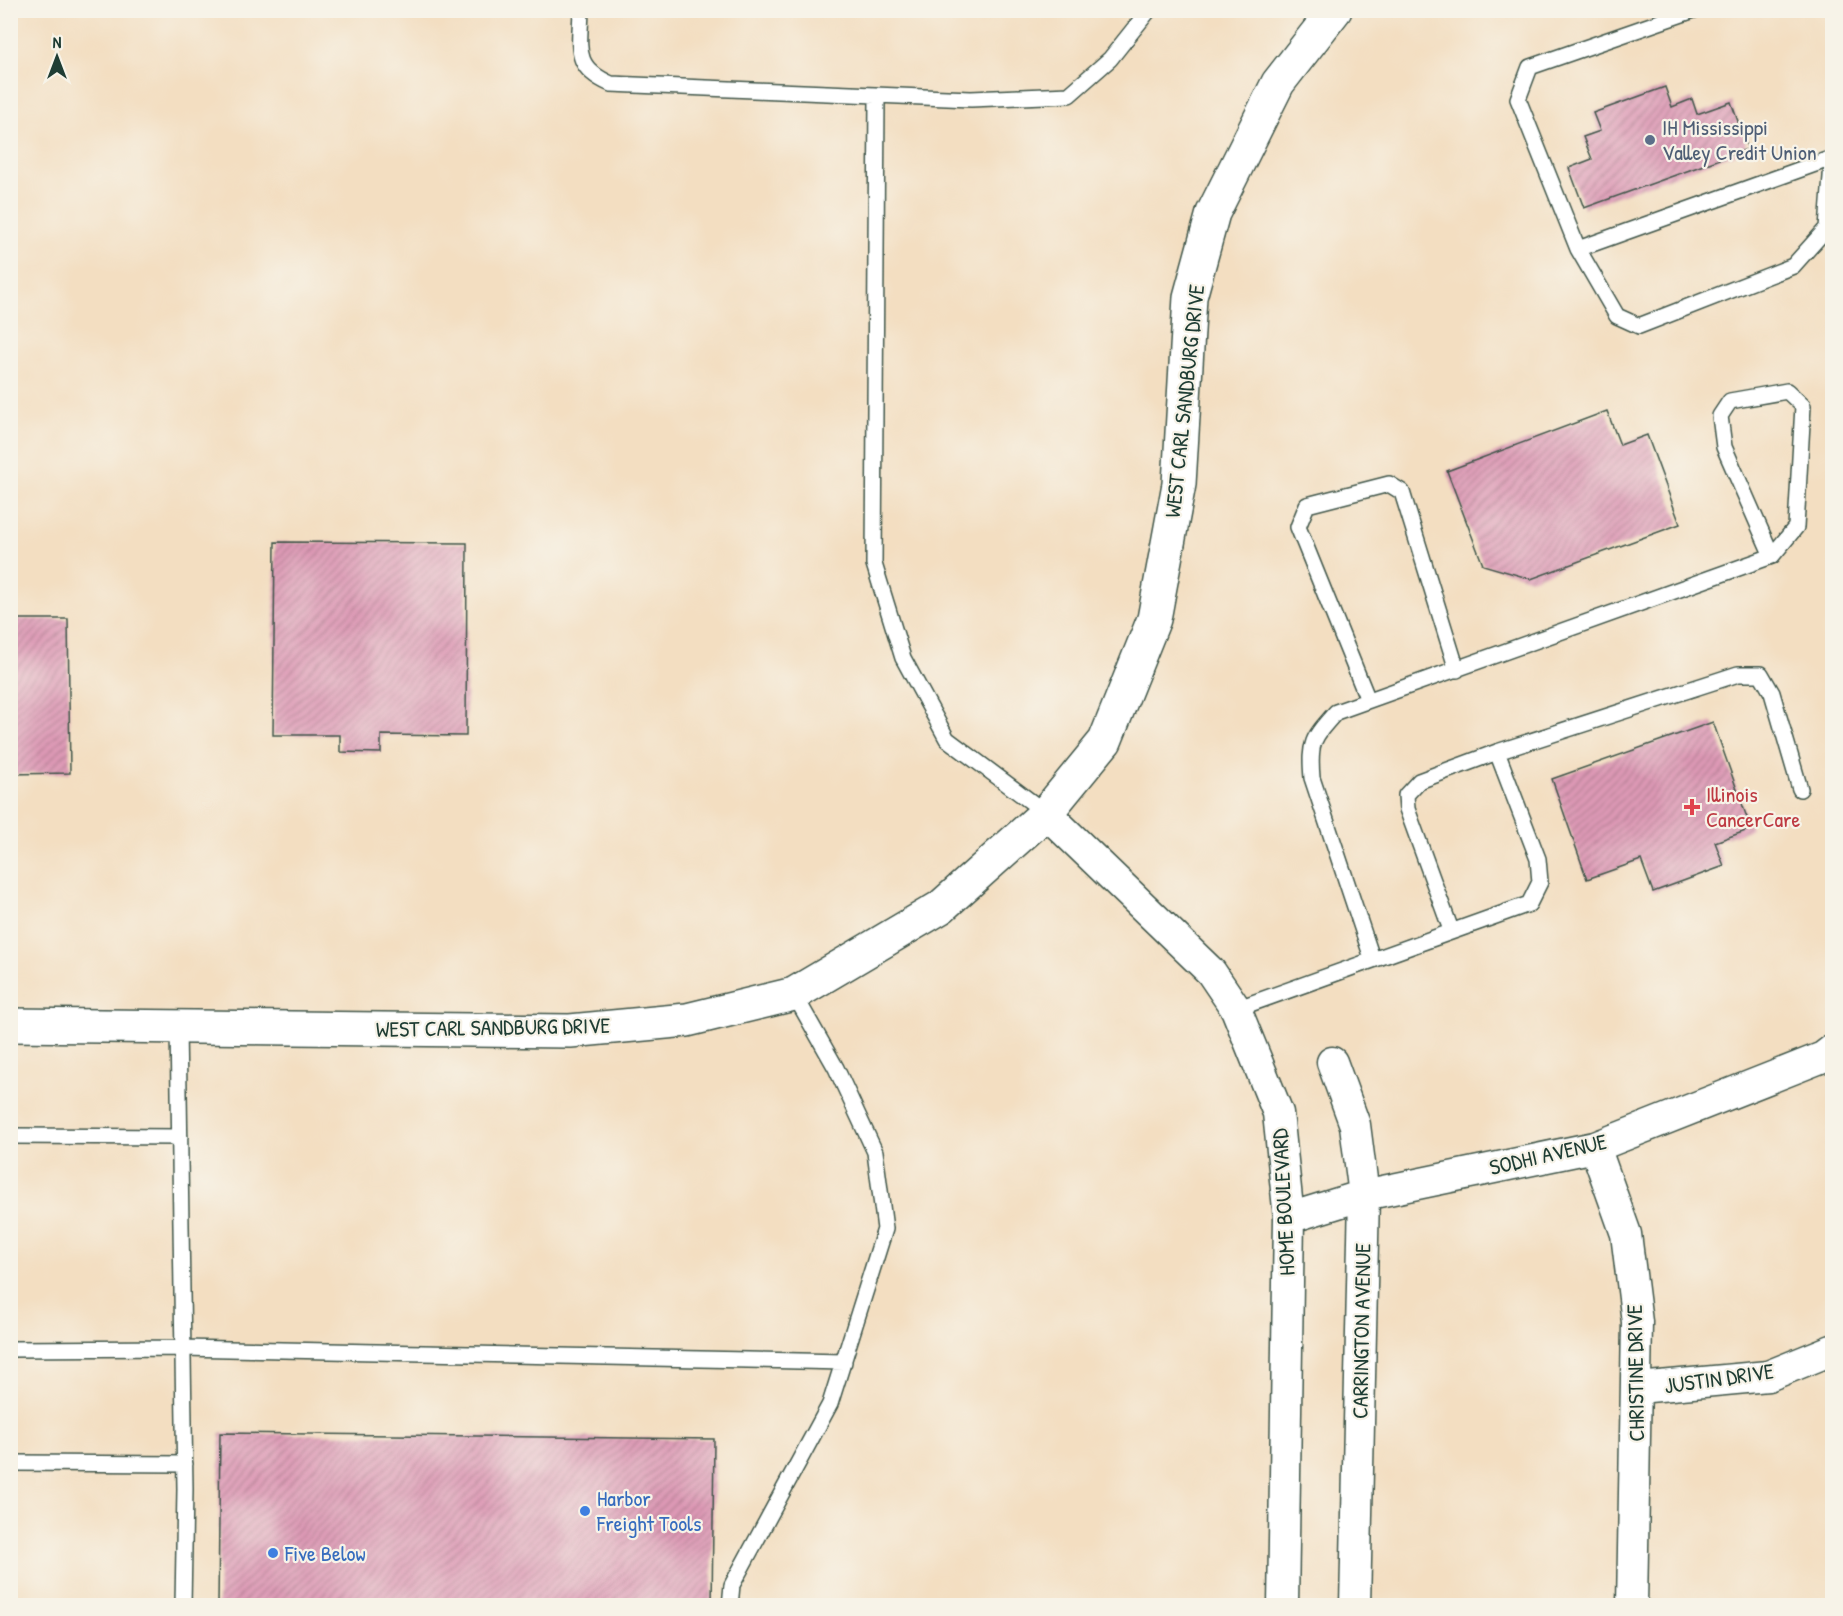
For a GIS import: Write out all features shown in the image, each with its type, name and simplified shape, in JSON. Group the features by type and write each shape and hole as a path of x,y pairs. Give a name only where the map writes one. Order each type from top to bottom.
{"street":[{"name":"WEST CARL SANDBURG DRIVE","path":"10,1025 570,1031 687,1020 794,994 941,907 1046,813 1105,741 1154,619 1179,484 1190,297 1213,213 1278,83 1335,10"},
{"name":"HOME BOULEVARD","path":"1046,813 1211,972 1236,1009 1278,1113 1289,1218 1283,1605"},
{"name":"SODHI AVENUE","path":"1289,1218 1364,1195 1595,1147 1823,1057 1833,1050"},
{"name":"CARRINGTON AVENUE","path":"1332,1062 1355,1125 1364,1195 1355,1605"},
{"name":"CHRISTINE DRIVE","path":"1595,1147 1626,1234 1637,1322 1638,1388 1632,1605"},
{"name":"JUSTIN DRIVE","path":"1638,1388 1768,1376 1833,1350"}],"lane":[{"path":"580,10 580,59 592,76 611,84 971,99 1069,95 1110,59 1149,10"},
{"path":"1694,10 1530,67 1518,99 1578,249 1617,315 1639,326 1793,266 1827,228 1833,164"},
{"path":"877,96 874,564 903,658 947,739 1046,813"},
{"path":"1578,249 1833,158"},
{"path":"1372,958 1312,778 1309,750 1318,732 1336,712 1772,556 1796,527 1803,406 1788,391 1730,400 1720,416 1724,447 1772,556"},
{"path":"1368,700 1298,527 1308,506 1389,484 1402,492 1456,670"},
{"path":"1451,930 1407,809 1406,795 1419,781 1497,752 1738,674 1761,674 1772,693 1800,789"},
{"path":"1236,1009 1372,958 1529,904 1540,882 1538,859 1497,752"},
{"path":"730,1605 732,1586 830,1404 885,1229 875,1152 836,1068 794,994"},
{"path":"178,1027 185,1464 183,1605"},
{"path":"10,1136 180,1137"},
{"path":"10,1349 183,1348 844,1362"},
{"path":"10,1463 185,1464"}],"building":[{"path":"1665,87 1672,107 1692,99 1697,114 1731,102 1748,149 1584,208 1569,168 1592,159 1583,137 1600,131 1593,113"},
{"path":"1607,411 1620,445 1647,435 1680,524 1531,579 1483,565 1447,471"},
{"path":"275,542 467,543 466,736 381,735 381,753 340,752 340,735 273,735"},
{"path":"10,619 68,619 70,773 10,774"},
{"path":"1713,722 1751,829 1715,842 1724,866 1653,892 1641,860 1587,879 1552,779"},
{"path":"220,1433 714,1439 712,1606 218,1606"}],"place":[{"name":"IH Mississippi Valley Credit Union","path":"1650,140"},
{"name":"Illinois CancerCare","path":"1692,807"},
{"name":"Harbor Freight Tools","path":"585,1511"},
{"name":"Five Below","path":"273,1553"}]}
